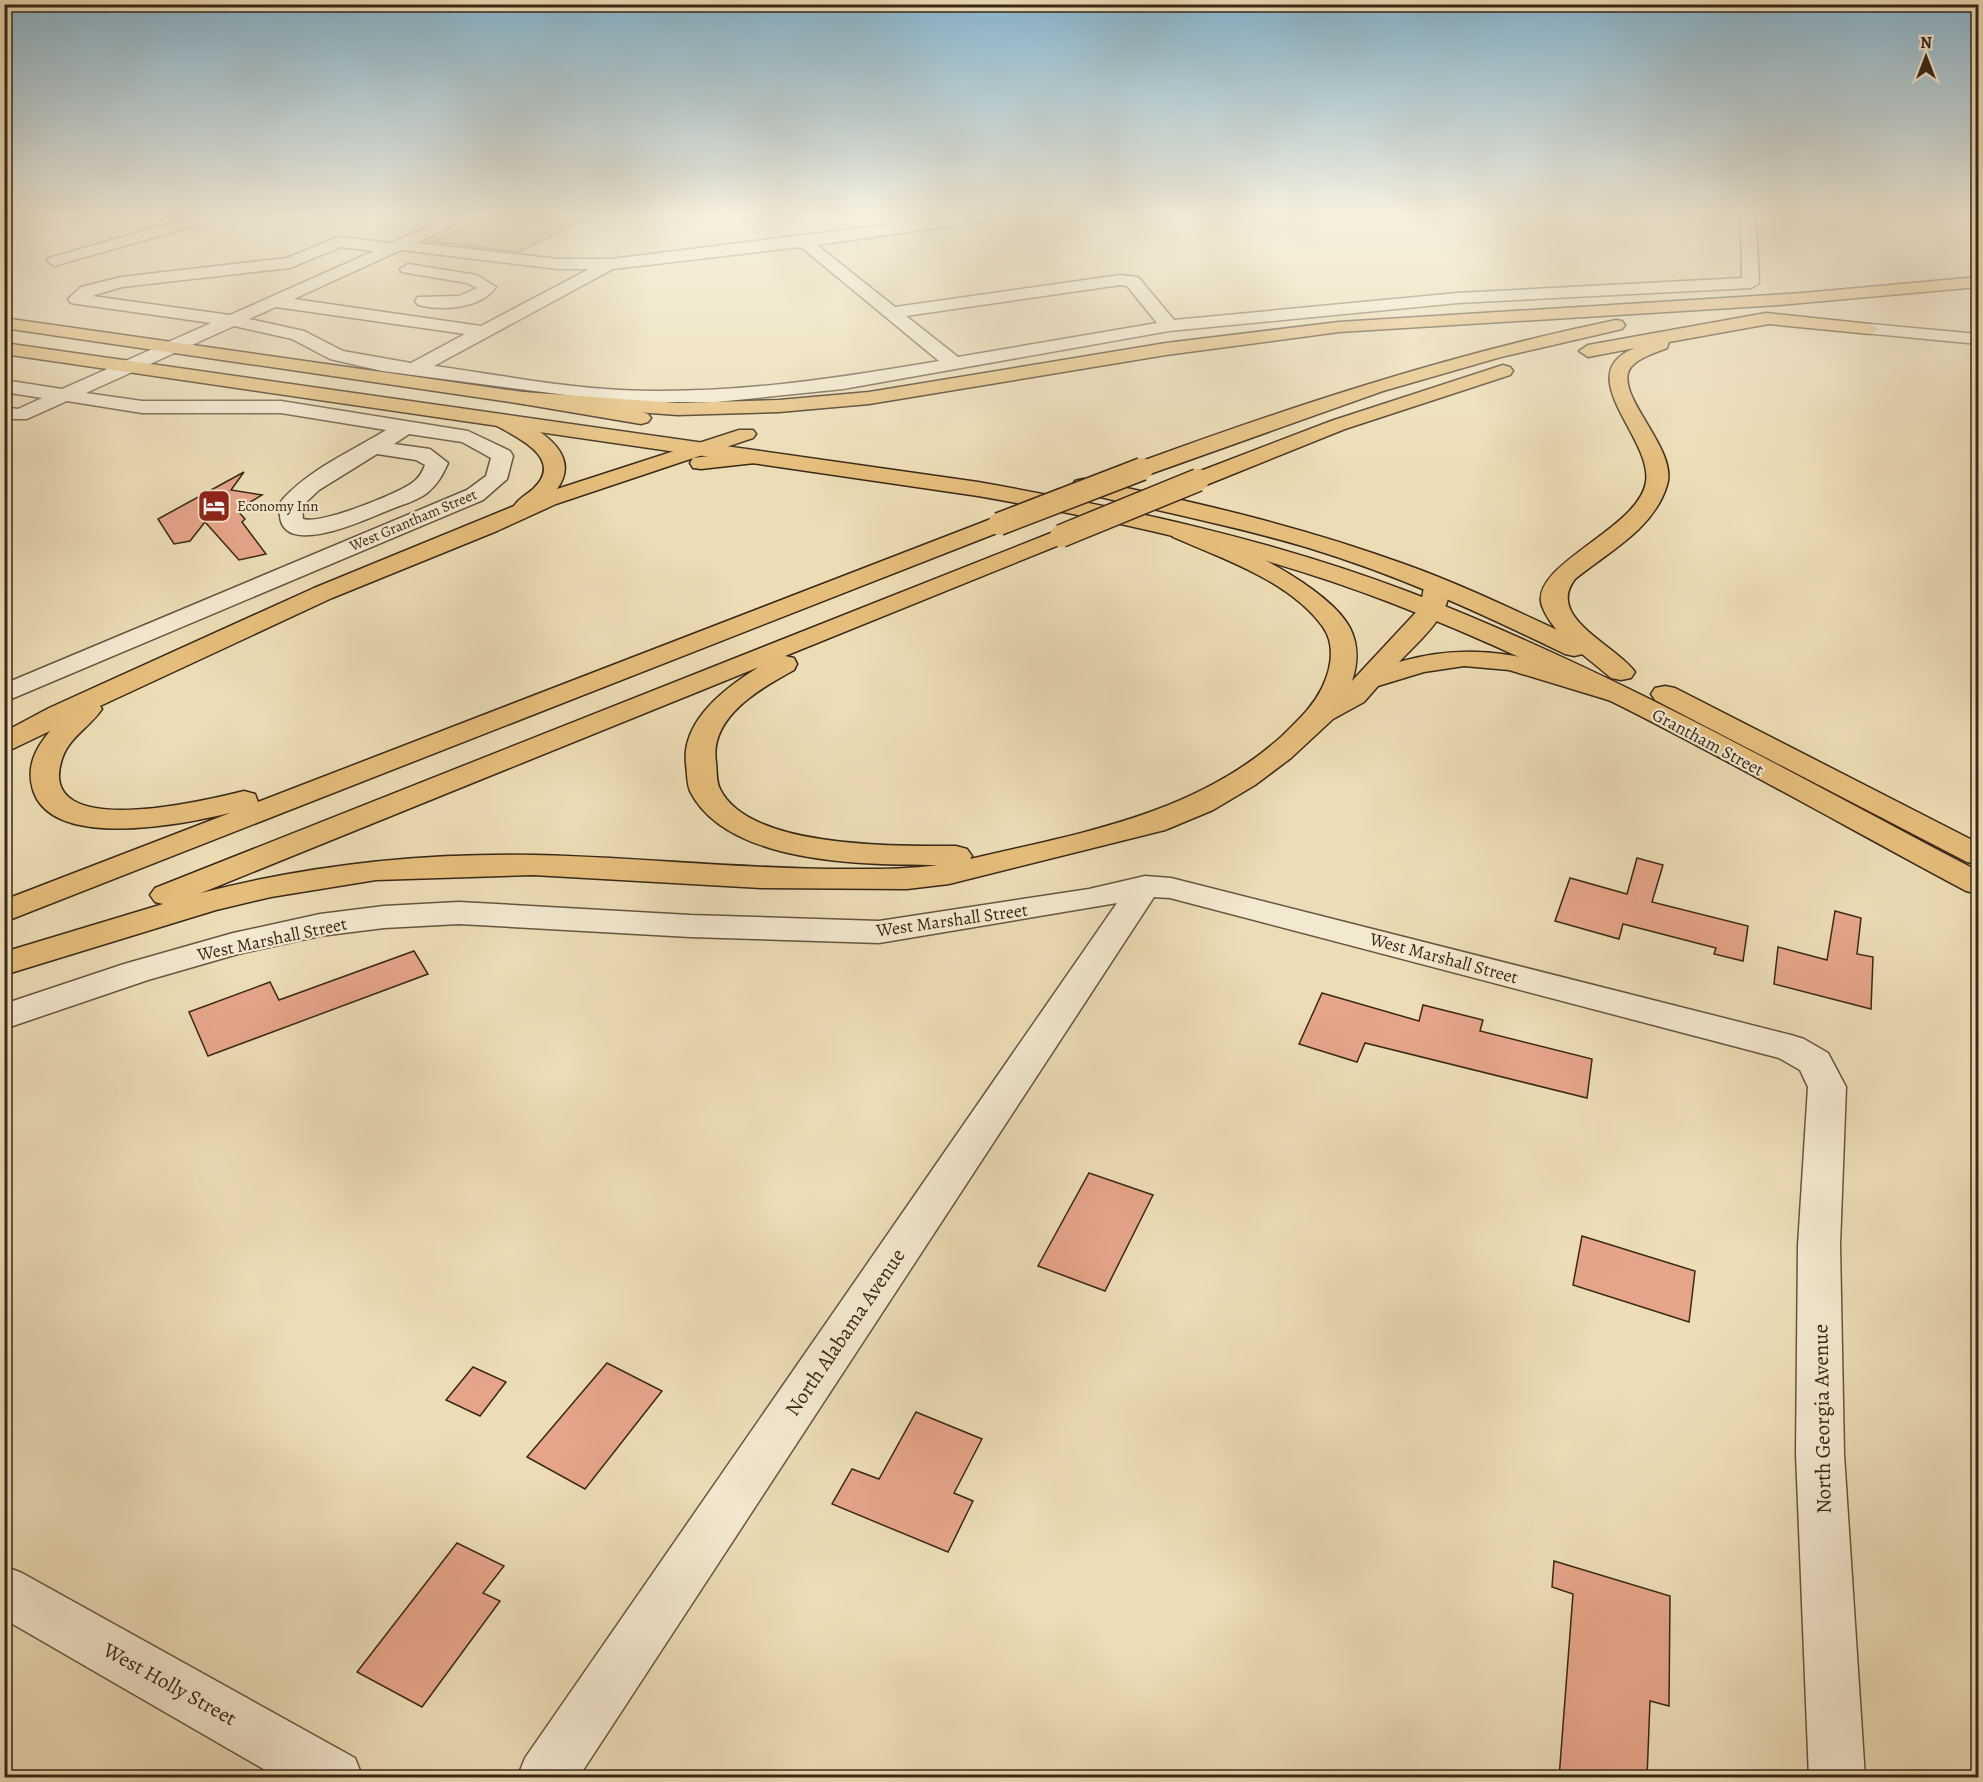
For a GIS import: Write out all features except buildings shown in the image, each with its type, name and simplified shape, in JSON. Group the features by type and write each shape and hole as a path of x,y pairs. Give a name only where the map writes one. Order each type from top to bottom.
{"main road":[{"path":"523,398 678,409 779,406 900,393 1121,356 1257,337 1421,320 1748,300"},
{"path":"4,912 999,524 1319,403 1494,351 1653,318 1778,300"},
{"path":"1574,354 1766,318 1933,300"},
{"path":"1848,308 1845,320 1869,329"},
{"path":"1766,318 1869,329"},
{"path":"4,323 523,398 757,435 697,449 548,500 256,622 60,714 4,744"},
{"path":"1620,683 1559,614 1553,600 1553,591 1559,580 1571,569 1637,520 1657,481 1658,470 1655,456 1646,436 1620,397 1617,380 1619,372 1624,364 1642,351 1715,326"},
{"path":"4,348 1032,499 1266,551 1434,598"},
{"path":"953,363 975,374 1009,374"},
{"path":"4,962 1338,425 1517,368"},
{"path":"489,526 527,504 543,491 553,477 556,464 553,454 546,445 504,422"},
{"path":"489,526 541,513 678,469 721,460 756,457"},
{"path":"977,467 1133,496 1238,520 1337,550 1434,598"},
{"path":"1181,532 1278,578 1324,612 1338,630 1345,646 1344,664 1323,713"},
{"path":"4,962 207,902 271,887 376,870 449,865 533,865 855,880 907,879 949,874 1111,835 1154,823 1202,803 1244,779 1281,752 1323,713 1354,696 1370,680 1434,598"},
{"name":"Grantham Street","path":"1434,598 1547,660 1620,683 1949,854 1978,884"},
{"path":"873,611 755,681 717,715 706,732 700,752 699,775 706,793 723,812 745,827 772,839 808,847 882,855 1017,856"},
{"path":"1370,680 1444,659 1486,659 1548,672 1620,683"},
{"path":"108,693 66,729 49,755 45,770 44,782 59,805 90,817 136,819 184,815 301,782 393,761"},
{"name":"Grantham Street","path":"1949,854 1978,855"}],"street":[{"path":"86,300 195,315 227,312 273,301 485,332"},
{"path":"316,308 332,300"},
{"path":"411,300 467,307"},
{"path":"424,302 452,300"},
{"path":"436,325 479,300"},
{"path":"414,369 544,300"},
{"path":"875,300 953,363"},
{"path":"891,313 980,300"},
{"path":"1148,300 1169,326"},
{"path":"12,414 62,396 127,367 169,347 227,312 298,335 337,355 414,369 619,396 717,396 843,383 1169,326 1436,300"},
{"path":"1869,329 1978,339"},
{"name":"West Grantham Street","path":"4,386 156,408 281,407 468,437 502,456 496,479 475,495 4,694"},
{"path":"123,424 156,408"},
{"path":"12,414 64,420"},
{"path":"374,447 422,454 437,463 430,479 417,490 334,525 305,528 292,523 290,504 311,485 406,427"},
{"name":"West Marshall Street","path":"4,1017 136,972 233,944 320,925 384,916 459,913 690,926 879,932 1089,899 1145,886 1171,888 1791,1048 1815,1062"},
{"name":"North Alabama Avenue","path":"545,1778 1145,886"},
{"name":"North Georgia Avenue","path":"1815,1062 1827,1087 1819,1245 1820,1454 1837,1778"},
{"name":"West Holly Street","path":"4,1592 335,1778"}],"place":[{"name":"Economy Inn","path":"214,506"}]}
